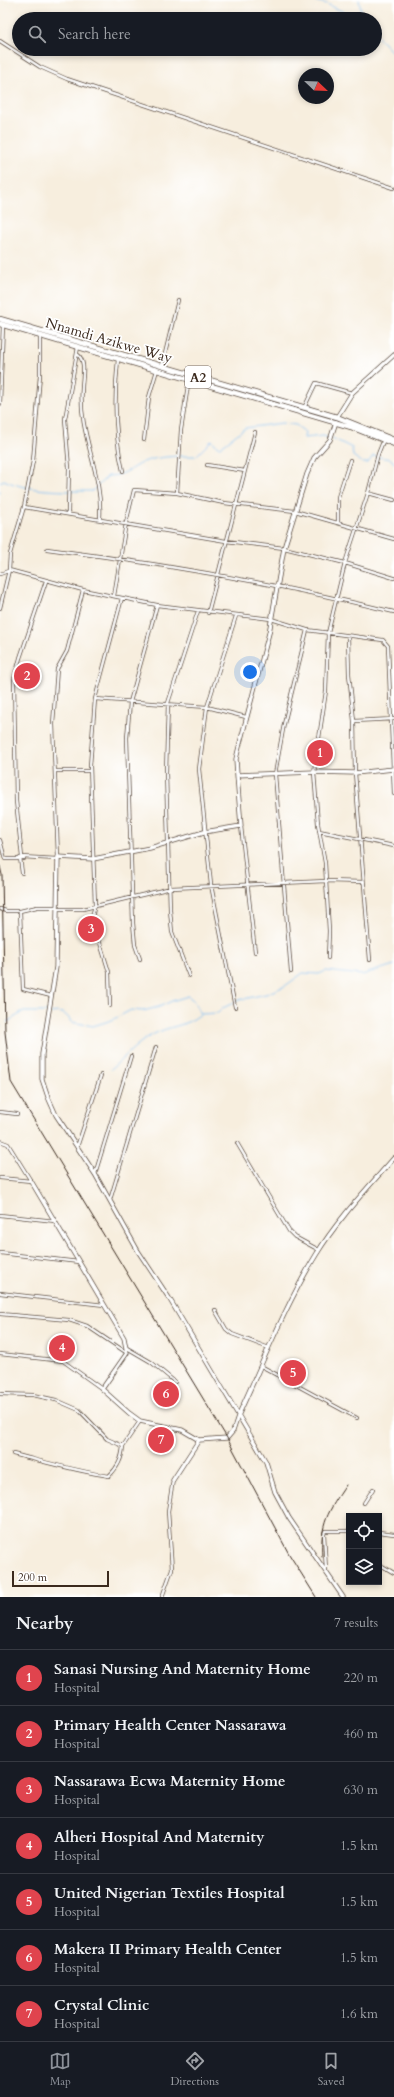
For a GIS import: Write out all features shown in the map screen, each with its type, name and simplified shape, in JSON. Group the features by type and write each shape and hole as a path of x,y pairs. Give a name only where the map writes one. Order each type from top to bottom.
{"highway":[{"name":"Nnamdi Azikwe Way","path":"0,319 304,408 394,444"},
{"name":"Nnamdi Azikwe Way","path":"1,324 157,370 336,420 394,440"}],"street":[{"path":"0,41 12,49"},
{"path":"22,56 33,63 67,79 394,188"},
{"path":"162,367 178,300"},
{"path":"0,404 1,324"},
{"path":"0,608 10,554 29,485 38,418 40,336"},
{"path":"68,513 69,488 65,419 78,347"},
{"path":"76,354 81,357 83,365 81,417 100,487 100,518"},
{"path":"254,952 241,826 236,759 246,717 258,677 271,619 276,584 284,548 307,474 314,458 331,438 336,420 352,394 394,354"},
{"path":"118,358 115,387 116,438 123,471"},
{"path":"144,440 148,397 157,370"},
{"path":"177,493 179,454 189,379"},
{"path":"304,408 316,383 352,394"},
{"path":"208,613 255,432"},
{"path":"328,958 329,931 326,881 322,843 319,830 314,772 326,690 328,633 335,597 345,563 358,528 376,459 384,439"},
{"path":"338,522 338,497 350,460"},
{"path":"207,465 245,471"},
{"path":"114,596 126,523 134,490 177,493 237,504 295,511 394,539"},
{"path":"368,493 394,500"},
{"path":"24,507 100,518 226,541 284,548 345,563 394,578"},
{"path":"47,550 121,559 218,576 276,584 394,612"},
{"path":"0,574 8,570 83,590 157,605 208,613 271,619 308,630 383,640 387,644 392,719 394,769 392,776 394,794"},
{"path":"24,858 22,855 16,801 14,680 46,581"},
{"path":"83,590 67,651 57,669 54,724 58,858 56,967 42,1054 42,1079 56,1115 95,1174 266,1462 275,1492 282,1505 343,1597"},
{"path":"110,1006 109,972 92,917 95,905 90,771 94,699 122,598"},
{"path":"140,959 135,945 132,897 128,738 130,702 157,605"},
{"path":"189,976 172,932 166,773 168,703 198,611"},
{"path":"235,1007 235,999 210,885 199,769 207,707 236,616"},
{"path":"291,972 285,882 275,774 284,724 308,630"},
{"path":"348,636 348,674 354,721 355,773 370,960"},
{"path":"94,699 168,703 207,707 246,717"},
{"path":"354,721 392,719"},
{"path":"237,775 314,772 355,773 394,769"},
{"path":"55,771 90,771"},
{"path":"0,857 5,859 93,859 130,853 204,832 241,826"},
{"path":"319,830 394,846"},
{"path":"0,840 5,859"},
{"path":"20,858 22,873"},
{"path":"0,909 20,911 37,907 83,909 171,888 210,885 326,881 364,882"},
{"path":"20,911 23,989 51,996"},
{"path":"110,1201 156,1048"},
{"path":"95,1174 131,1056"},
{"path":"77,1148 100,1075"},
{"path":"0,1112 17,1114"},
{"path":"0,1141 8,1144 124,1338 127,1353 102,1389"},
{"path":"237,1143 289,1232 295,1238 319,1250"},
{"path":"0,1354 63,1361 102,1389 140,1421 182,1430 199,1440 227,1438 233,1431 238,1416 296,1291 319,1250 355,1202 394,1158"},
{"path":"0,1178 31,1181"},
{"path":"0,1215 54,1221"},
{"path":"0,1253 79,1262"},
{"path":"0,1293 104,1305"},
{"path":"215,1310 226,1329 232,1334 269,1348"},
{"path":"0,1314 69,1320 87,1326 127,1353"},
{"path":"127,1348 151,1362 175,1382"},
{"path":"261,1366 357,1418"},
{"path":"0,1394 33,1395 56,1400 79,1410 106,1439 123,1446"},
{"path":"13,1454 35,1458 74,1471 109,1476 117,1468 123,1456 123,1446 140,1421"},
{"path":"162,1597 172,1569 168,1511 173,1480 199,1440"},
{"path":"364,1503 373,1489"},
{"path":"326,1571 324,1533 325,1531 346,1531"},
{"path":"382,1532 394,1534"},
{"path":"382,1566 394,1573"}],"waterway":[{"path":"311,0 327,4 344,12"},
{"path":"359,0 361,12"},
{"path":"382,41 394,54"},
{"path":"0,482 4,480 35,489 92,491 108,476 115,476 143,462 167,457 196,456 212,440 220,447 245,428 282,423 296,425 305,432 304,438 323,436 329,438"},
{"path":"332,438 352,448 353,456 363,463 368,463 373,456 391,459 394,463"},
{"path":"51,1013 63,1013 71,1022 93,1026 112,1020 131,1010 143,1011 159,1007 188,996 193,1000 201,1014 218,1013 223,1008 239,1000 266,994 285,986 303,973 319,974 326,971 362,975 394,965"},
{"path":"7,1022 20,1014 20,1012 47,1012"},
{"path":"111,1069 146,1038 165,1029 188,1022 201,1014"}],"railway":[{"path":"0,866 2,875 5,1032 11,1082 227,1438 289,1554 316,1597"},
{"path":"322,1557 322,1535 326,1518 346,1485"}],"place":[{"name":"Primary Health Center Nassarawa","path":"27,676"},
{"name":"Sanasi Nursing And Maternity Home","path":"320,753"},
{"name":"Nassarawa Ecwa Maternity Home","path":"91,929"},
{"name":"Alheri Hospital And Maternity","path":"62,1348"},
{"name":"United Nigerian Textiles Hospital","path":"293,1373"},
{"name":"Makera II Primary Health Center","path":"166,1394"},
{"name":"Crystal Clinic","path":"161,1440"}]}
